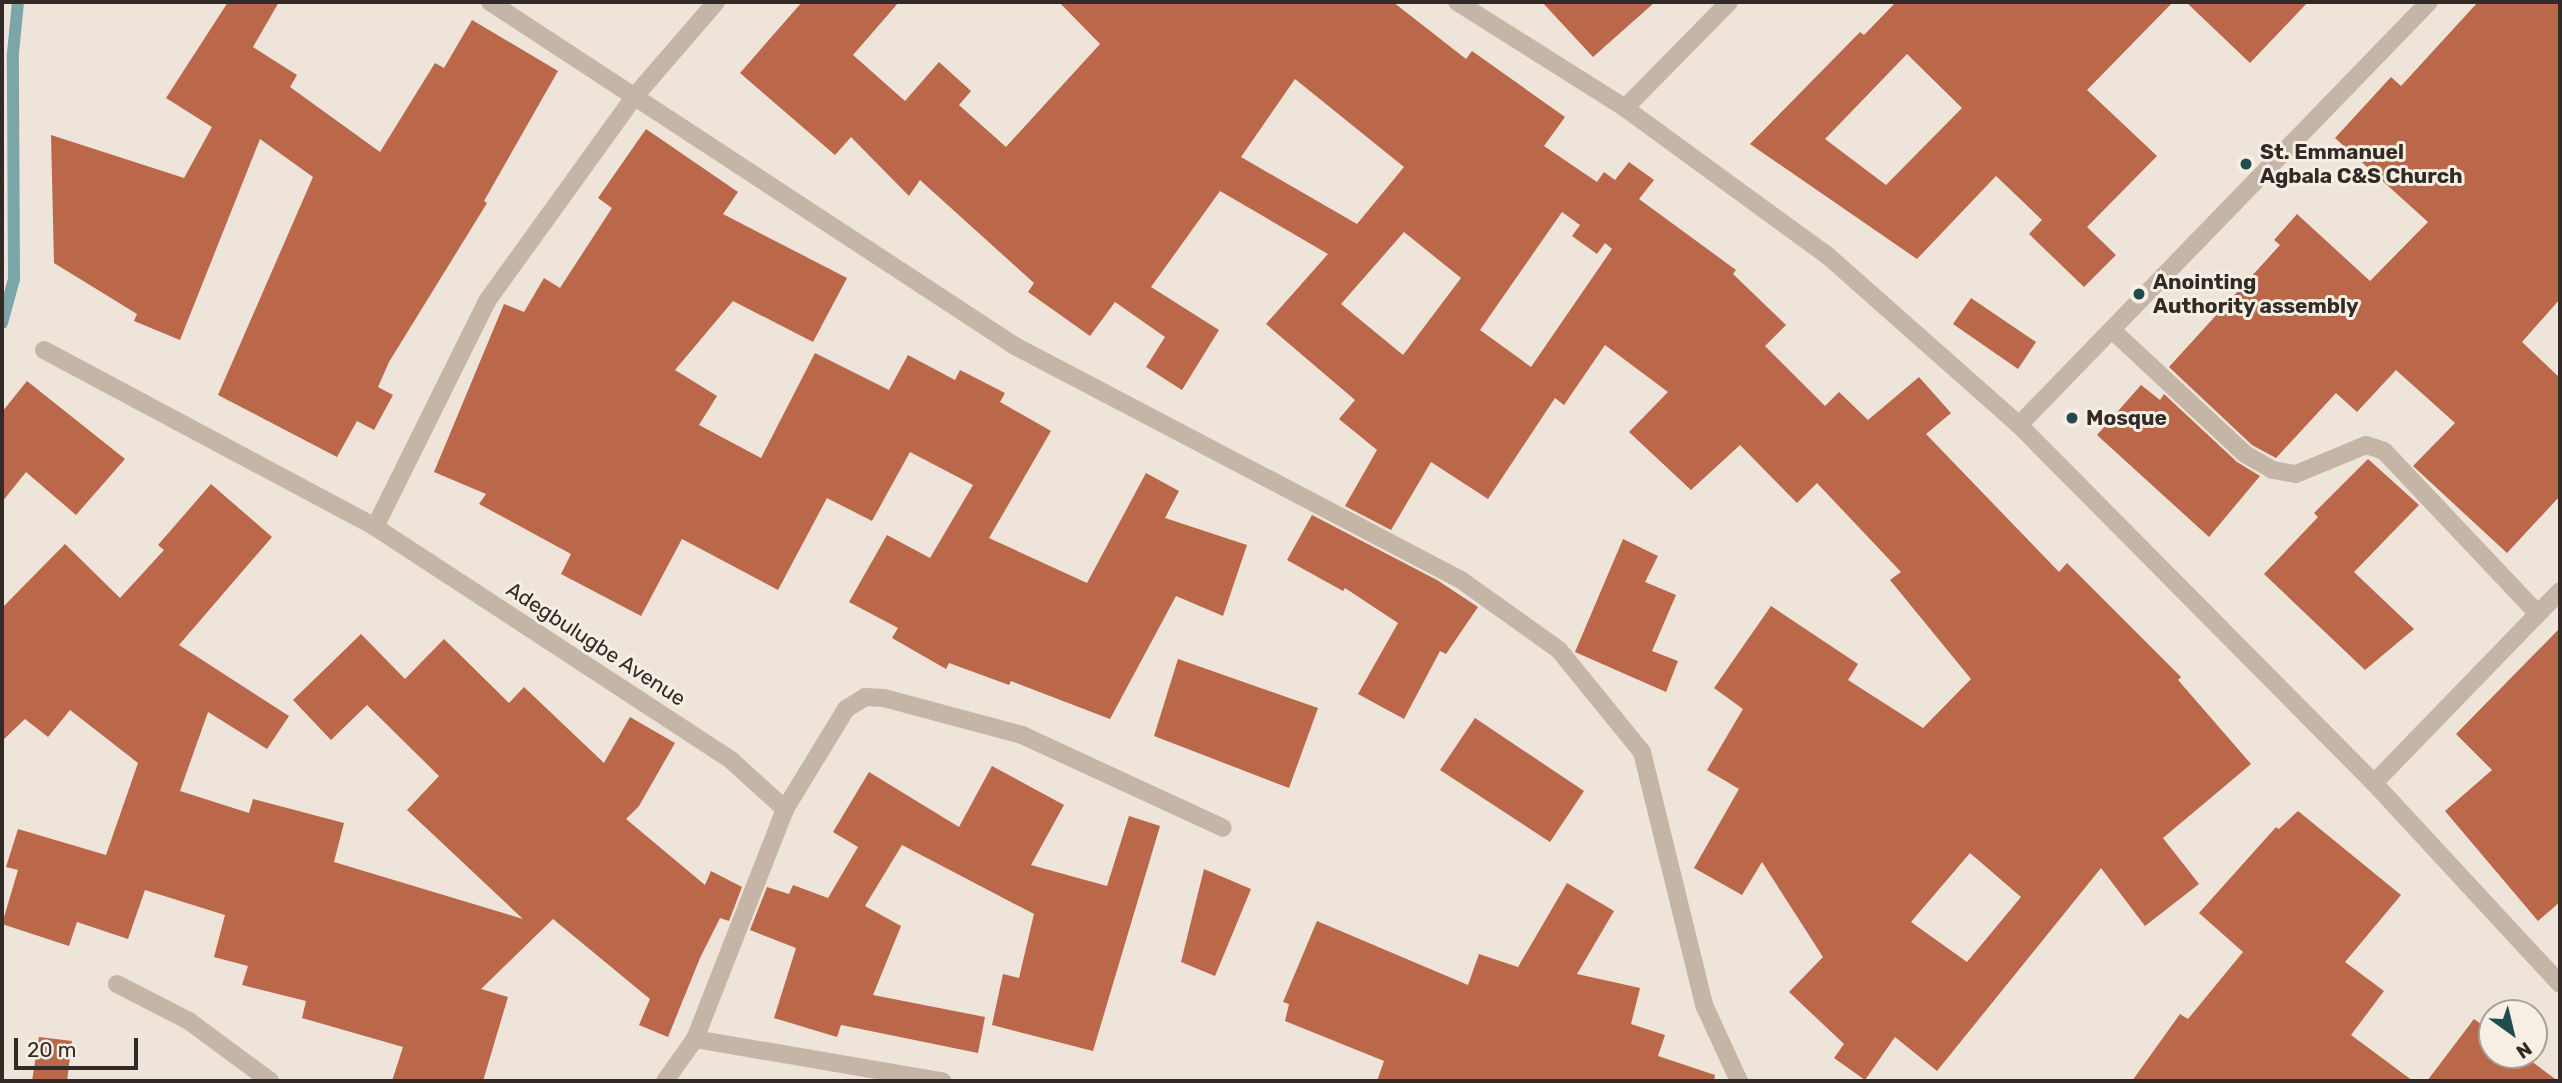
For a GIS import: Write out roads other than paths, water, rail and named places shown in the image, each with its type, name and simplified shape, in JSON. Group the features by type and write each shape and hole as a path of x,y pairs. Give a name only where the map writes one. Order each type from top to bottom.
{"street":[{"path":"490,2 1014,346 1461,580 1559,650 1642,752 1704,1005 1739,1081"},
{"path":"375,527 487,301 635,96 716,2"},
{"path":"1457,2 1625,108 1828,256 2019,425 2374,783 2560,984"},
{"path":"1625,108 1729,2"},
{"path":"2019,425 2429,2"},
{"path":"2112,330 2245,454 2273,470 2296,474 2366,445 2384,451 2536,612"},
{"name":"Adegbulugbe Avenue","path":"44,351 375,527 732,761 785,809"},
{"path":"2374,783 2536,612 2560,591"},
{"path":"664,1081 695,1039 785,809 846,709 865,697 884,698 1022,735 1223,828"},
{"path":"117,984 189,1021 270,1081"},
{"path":"695,1039 942,1081"}],"waterway":[{"path":"2,323 14,279 13,53 18,2"}],"place":[{"name":"St. Emmanuel Agbala C&S Church","path":"2246,164"},
{"name":"Anointing Authority assembly","path":"2139,294"},
{"name":"Mosque","path":"2072,418"}]}
